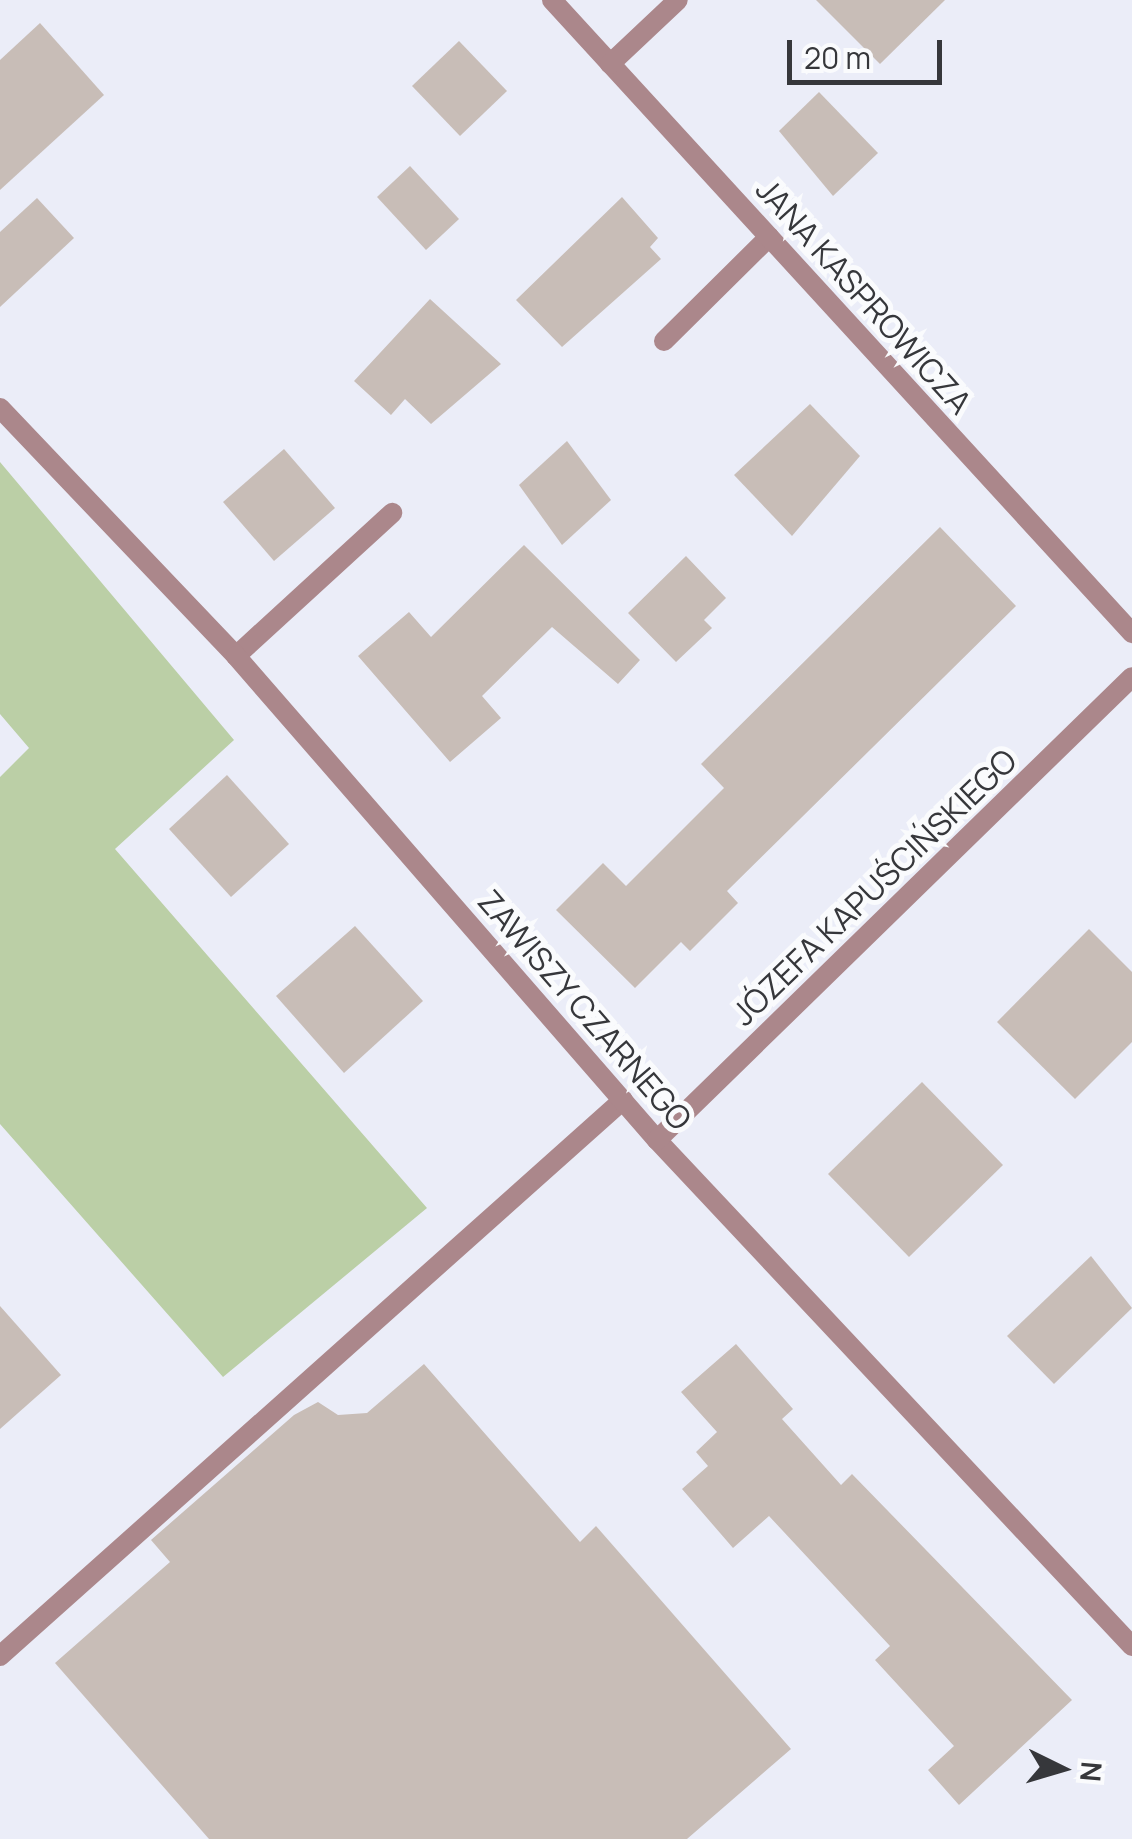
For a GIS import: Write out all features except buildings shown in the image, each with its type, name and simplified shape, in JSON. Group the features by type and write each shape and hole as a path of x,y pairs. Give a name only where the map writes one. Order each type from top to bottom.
{"street":[{"name":"JANA KASPROWICZA","path":"552,0 1132,633"},
{"path":"610,64 678,0"},
{"path":"664,340 769,237"},
{"name":"ZAWISZY CZARNEGO","path":"0,408 236,656 657,1140 1132,1646"},
{"path":"236,656 392,513"},
{"name":"JÓZEFA KAPUŚCIŃSKIEGO","path":"657,1140 1132,676"},
{"path":"0,1656 623,1100"}],"green space":[{"path":"0,462 234,740 115,849 427,1208 223,1377 0,1124 0,777 29,748 0,714"}]}
